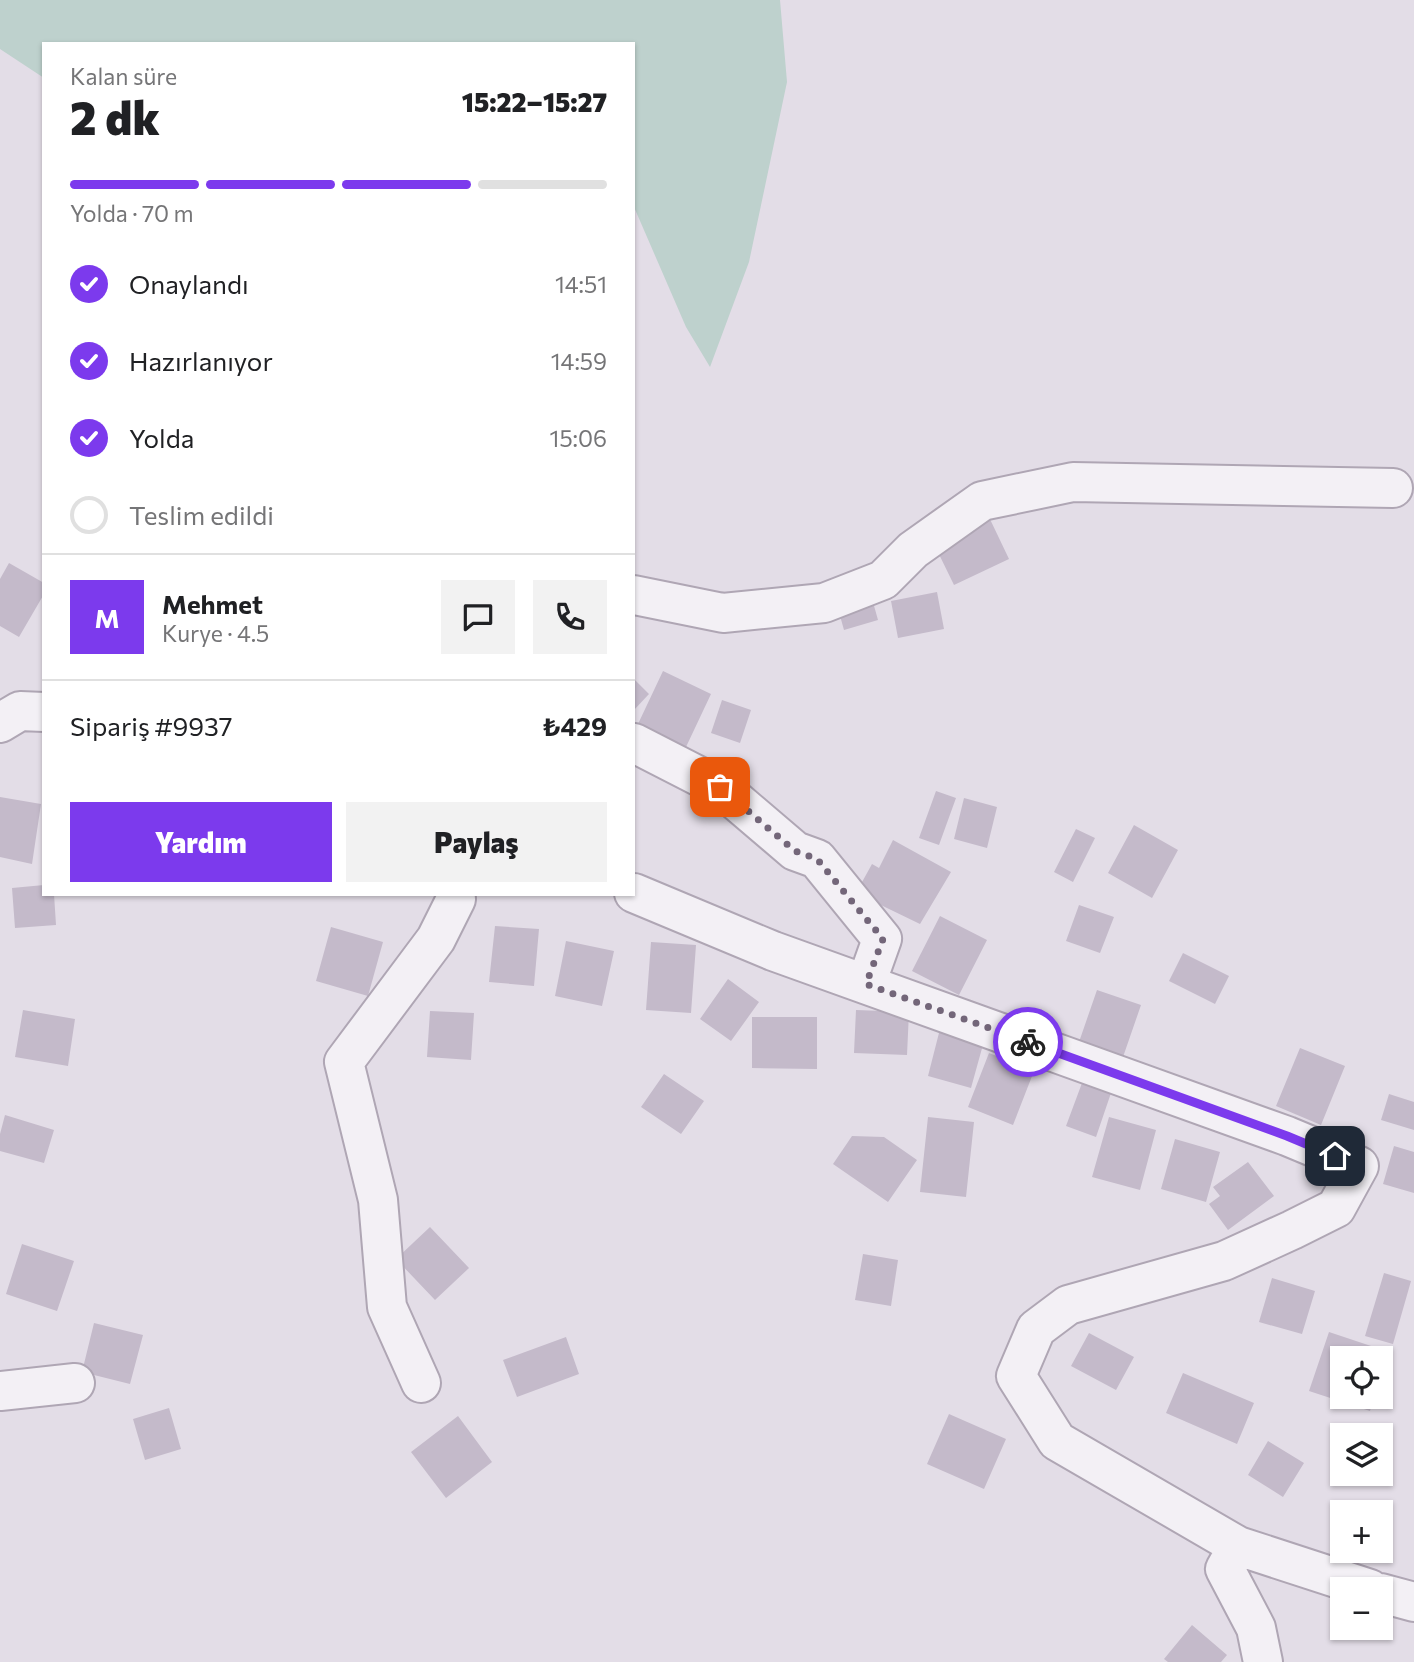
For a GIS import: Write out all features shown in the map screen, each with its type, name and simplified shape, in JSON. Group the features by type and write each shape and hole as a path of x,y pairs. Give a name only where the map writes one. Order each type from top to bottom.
{"street":[{"path":"635,595 723,613 824,603 883,580 913,550 982,501 1073,482 1393,488"},
{"path":"635,744 720,787 795,851 817,859 883,939 866,984"},
{"path":"635,893 773,951 1287,1136 1359,1166 1336,1208 1224,1261 1068,1305 1036,1329 1016,1376 1057,1441 1238,1546 1395,1593"},
{"path":"421,1383 387,1307 377,1200 344,1062 436,939 463,896"},
{"path":"0,1391 75,1383"},
{"path":"1238,1546 1225,1569 1255,1629 1263,1662"}],"shaded area":[{"path":"0,0 780,0 787,82 749,262 710,367 686,327 635,209 635,42 42,42 42,77 0,49"}],"building":[{"path":"988,515 1009,559 954,585 933,542"},
{"path":"9,563 42,582 42,597 19,637 0,626 0,579"},
{"path":"937,592 944,629 898,638 891,601"},
{"path":"871,595 878,620 844,630 837,605"},
{"path":"663,671 711,694 686,747 638,724"},
{"path":"635,680 649,694 635,709"},
{"path":"722,700 751,710 740,743 711,733"},
{"path":"936,791 956,798 939,845 919,838"},
{"path":"0,797 41,804 32,864 0,857"},
{"path":"964,798 997,807 987,848 954,839"},
{"path":"1134,825 1178,850 1152,898 1108,873"},
{"path":"1076,829 1095,838 1073,882 1054,872"},
{"path":"893,840 951,872 920,924 856,893 872,864 879,868"},
{"path":"42,885 42,896 54,896 56,925 15,928 12,888"},
{"path":"1079,905 1114,917 1100,953 1066,941"},
{"path":"940,916 987,940 959,995 912,971"},
{"path":"495,926 539,929 534,986 489,982"},
{"path":"331,927 383,942 368,996 316,981"},
{"path":"566,941 614,951 602,1006 555,996"},
{"path":"651,942 696,945 691,1013 646,1010"},
{"path":"1183,953 1229,976 1215,1004 1169,981"},
{"path":"728,979 759,1002 731,1041 700,1019"},
{"path":"1097,990 1141,1005 1123,1057 1079,1042"},
{"path":"23,1010 75,1019 68,1066 15,1057"},
{"path":"856,1010 909,1012 907,1055 854,1053"},
{"path":"430,1011 474,1013 471,1060 427,1057"},
{"path":"752,1017 817,1017 817,1069 752,1068"},
{"path":"940,1029 984,1041 971,1088 928,1076"},
{"path":"1300,1048 1345,1066 1321,1125 1276,1106"},
{"path":"989,1053 1034,1071 1013,1125 968,1107"},
{"path":"664,1074 704,1101 681,1134 641,1107"},
{"path":"1082,1083 1111,1093 1096,1137 1066,1126"},
{"path":"1389,1094 1414,1102 1414,1130 1381,1120"},
{"path":"5,1115 54,1130 44,1163 0,1151 0,1134"},
{"path":"928,1117 974,1122 966,1197 920,1192"},
{"path":"1109,1117 1156,1130 1140,1190 1092,1177"},
{"path":"852,1136 884,1137 917,1160 888,1202 833,1164"},
{"path":"1175,1139 1220,1152 1206,1202 1161,1189"},
{"path":"1394,1146 1414,1152 1414,1193 1383,1184"},
{"path":"1248,1162 1274,1196 1228,1230 1209,1204 1220,1196 1213,1187"},
{"path":"430,1227 469,1268 435,1300 396,1259"},
{"path":"22,1244 74,1261 57,1311 6,1294"},
{"path":"863,1254 898,1260 891,1306 855,1300"},
{"path":"1384,1273 1411,1281 1393,1344 1365,1336"},
{"path":"1272,1278 1315,1291 1302,1334 1259,1322"},
{"path":"94,1323 143,1335 130,1384 82,1372"},
{"path":"1329,1332 1371,1346 1330,1346 1330,1398 1309,1391"},
{"path":"1089,1333 1134,1357 1116,1390 1071,1366"},
{"path":"566,1337 579,1374 517,1397 503,1360"},
{"path":"1183,1373 1254,1403 1237,1444 1166,1413"},
{"path":"169,1408 181,1449 145,1460 133,1419"},
{"path":"949,1414 1006,1439 984,1489 927,1464"},
{"path":"458,1416 492,1462 446,1498 411,1452"},
{"path":"1268,1441 1304,1463 1283,1497 1248,1475"},
{"path":"1192,1625 1227,1655 1221,1662 1168,1662 1164,1659"}],"way so far":[{"path":"720,787 795,851 817,859 883,939 866,984 1028,1042"}],"route":[{"path":"1028,1042 1335,1156"}]}
